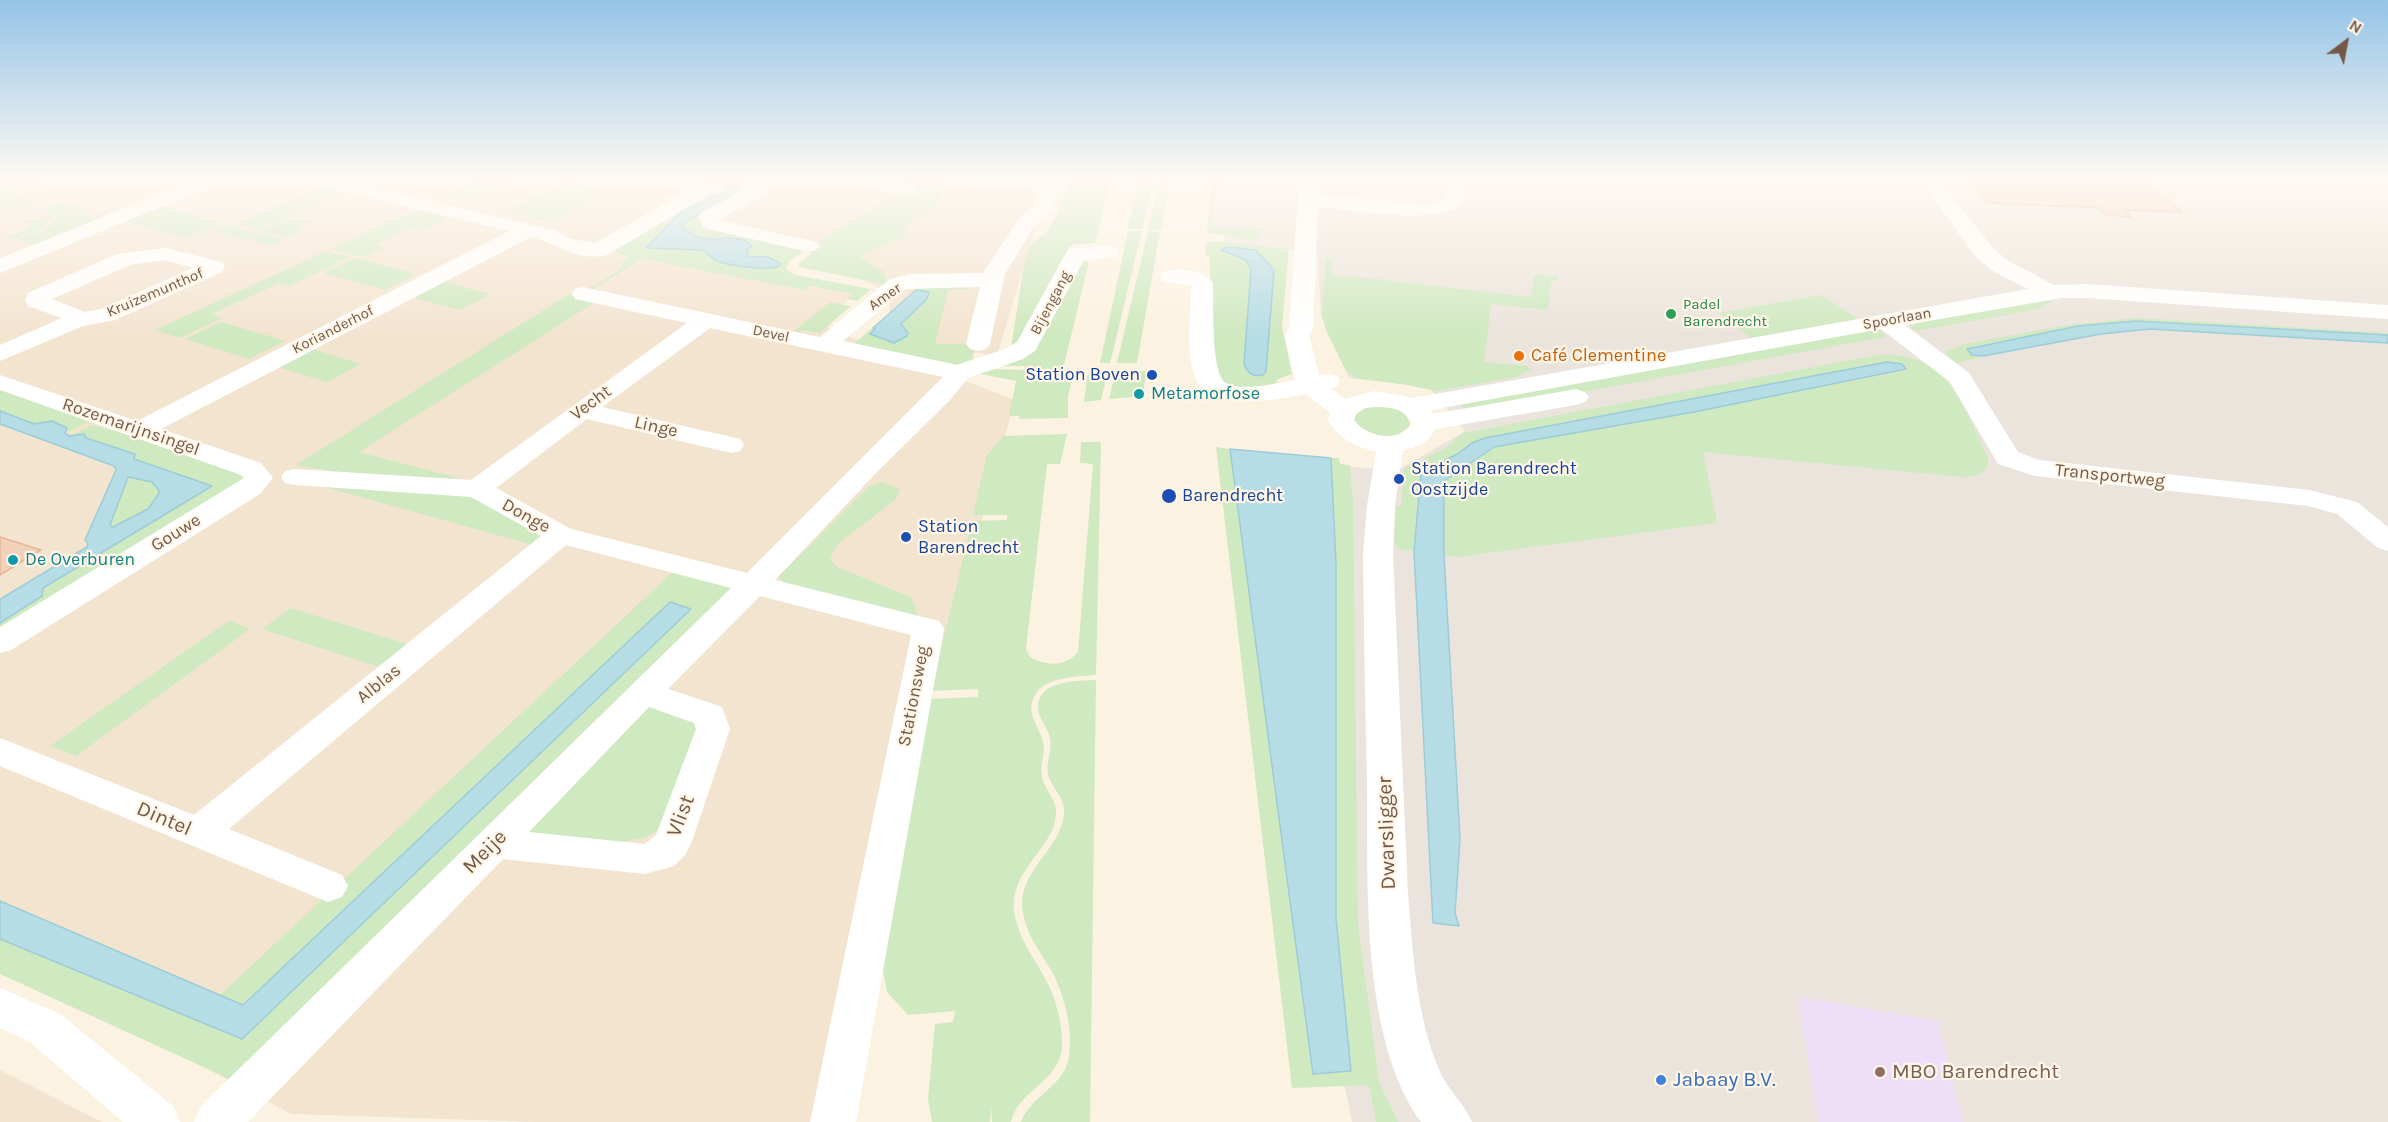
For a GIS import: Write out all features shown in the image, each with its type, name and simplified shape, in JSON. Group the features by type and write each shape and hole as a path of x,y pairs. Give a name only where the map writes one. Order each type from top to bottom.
{"street":[{"path":"0,266 82,232"},
{"name":"Korianderhof","path":"139,430 523,232"},
{"path":"539,232 546,234 555,241 599,250 631,232"},
{"path":"748,232 809,246"},
{"path":"978,344 994,274 1020,232"},
{"path":"1306,232 1300,328 1297,336 1319,383 1351,406"},
{"path":"1969,232 1984,252 1999,265 2051,292 2069,308"},
{"name":"Kruizemunthof","path":"64,241 125,259"},
{"name":"Bijengang","path":"959,373 1022,351 1032,339 1076,254 1108,252"},
{"name":"Kruizemunthof","path":"0,354 77,320 107,315 214,267 168,255 125,259 36,298 44,304 76,315 77,320"},
{"path":"1171,277 1191,277 1202,283 1205,365 1209,379 1218,389 1240,394 1253,394 1319,383"},
{"name":"Amer","path":"825,344 898,284 911,281 992,280"},
{"name":"Spoorlaan","path":"1895,329 2051,292 2087,291 2388,312"},
{"name":"Devel","path":"583,294 959,373"},
{"name":"Spoorlaan","path":"1418,414 1895,329 2069,308 2141,307 2388,323"},
{"name":"Vecht","path":"477,489 706,320"},
{"name":"Transportweg","path":"1895,329 1960,378 2008,458 2036,468 2309,498 2347,508 2388,542"},
{"path":"754,584 868,465 942,394 959,373"},
{"name":"Rozemarijnsingel","path":"0,382 251,469 259,478"},
{"path":"1384,399 1418,414 1424,428 1416,437 1378,442 1351,434 1344,427 1341,417 1351,406 1384,399"},
{"name":"Linge","path":"582,410 731,445"},
{"name":"Dwarsligger","path":"1378,442 1378,531 1388,894 1393,950 1404,1021 1419,1077 1433,1102 1449,1122"},
{"name":"Donge","path":"295,477 477,489 561,535 754,584"},
{"name":"Gouwe","path":"0,642 250,488 259,478"},
{"name":"Alblas","path":"198,833 561,535"},
{"name":"Meije","path":"218,1122 754,584"},
{"name":"Stationsweg","path":"754,584 928,629 833,1122"},
{"name":"Vlist","path":"494,843 645,859 660,855 672,844 713,729 712,721 710,716 701,712 643,693"},
{"name":"Dintel","path":"0,751 328,886"},
{"path":"0,1007 45,1028 157,1122"}],"shaded area":[{"path":"0,232 624,232 596,248 851,294 828,328 1015,400 814,1122 536,1122 291,1114 0,958"},
{"path":"737,232 1034,232 997,356 888,340 890,293 801,249"},
{"path":"1217,232 2388,232 2388,1122 1352,1122 1307,900 1323,465 1398,470 1465,431 1429,387 1349,378 1321,316 1317,253 1223,242 1225,237"},
{"name":"MBO Barendrecht","path":"1798,997 1938,1021 1963,1122 1818,1122"},
{"path":"0,1070 102,1122 0,1122"}],"green space":[{"path":"20,232 32,232 15,239 6,237"},
{"path":"38,232 69,232 38,246 17,240"},
{"path":"164,232 198,232 184,238"},
{"path":"222,232 256,232 283,239 270,245"},
{"path":"268,232 298,232 287,237"},
{"path":"367,232 401,232 375,245 383,248 363,257 331,249"},
{"path":"639,232 661,232 646,248 702,250 708,252 717,261 770,269 768,257 746,254 751,243 732,238 703,239 691,232 751,232 804,251 790,261 786,267 788,271 797,275 881,291 870,290 857,301 847,299 852,294 810,286 804,290 642,259 592,290 588,289 618,271 623,261 629,257 609,250"},
{"path":"834,232 904,232 903,237 859,256 884,272 888,285 799,267 799,263 815,251 815,245"},
{"path":"1045,232 1098,232 1095,243 1075,244 1069,247 1064,264 1021,345 1011,348 1024,263 1029,246"},
{"path":"1128,232 1142,232 1110,363 1100,363"},
{"path":"1148,232 1160,232 1137,363 1117,363"},
{"path":"1209,232 1260,232 1259,241"},
{"path":"1206,242 1289,249 1282,327 1292,374 1276,380 1278,383 1245,388 1229,386 1216,377 1209,257 1205,256","holes":["1227,247 1256,250 1244,364 1252,269 1246,260 1228,254"]},
{"path":"326,251 351,257 290,286 280,283 212,314 222,318 180,338 155,330"},
{"path":"355,258 416,274 385,290 323,273"},
{"path":"1326,258 1332,259 1331,274 1531,297 1534,274 1558,276 1558,280 1551,280 1548,310 1491,304 1484,362 1528,366 1531,369 1517,377 1436,391 1355,378 1345,369 1326,330 1322,315"},
{"path":"1081,261 1089,262 1063,369 1075,370 1068,396 1068,418 1019,419 1019,416 1009,416 1016,381 971,372 993,369 1024,370 1025,366 1001,366"},
{"path":"441,281 490,294 460,310 410,297"},
{"path":"920,286 968,286 967,289 948,290 935,344 975,344 973,359 956,365 854,344"},
{"path":"568,295 597,301 359,452 462,479 346,474 296,465"},
{"path":"1822,295 1857,319 1751,338 1718,313"},
{"path":"2048,299 2051,302 2040,309 1917,331 1910,329 1916,323"},
{"path":"830,302 851,306 819,333 802,330 798,333 793,332"},
{"path":"2137,318 2388,333 2388,335 2136,321 2078,326 1970,347 1967,349 1970,354 1983,356 1957,363 1947,355 1946,351 1965,344 2067,325"},
{"path":"221,322 285,341 249,359 185,339"},
{"path":"1867,329 1880,330 1886,335 1467,413 1456,400"},
{"path":"309,348 361,364 327,382 274,366"},
{"path":"1878,355 1902,356 1921,362 1937,372 1950,385 1970,419 1988,458 1987,467 1979,475 1962,477 1703,452 1717,523 1457,557 1444,555 1444,481 1494,447 1694,412 1906,370 1896,362 1472,443 1419,481 1414,551 1402,550 1394,545 1396,506 1401,507 1404,468 1444,449 1463,433"},
{"path":"1108,370 1101,400 1084,402 1087,376 1096,371"},
{"path":"1116,371 1146,371 1143,396 1109,399"},
{"path":"0,388 92,420 65,434 52,421 34,424 0,411"},
{"path":"1372,406 1390,407 1400,411 1405,414 1410,425 1391,436 1368,433 1355,425 1354,417 1360,410"},
{"path":"92,425 113,431 118,429 241,473 245,479 0,637 0,623 42,596 43,589 211,487 134,459 135,454 86,438 84,434 70,436"},
{"path":"1067,434 1060,464 1047,464 1026,649 1030,657 1055,664 1068,660 1078,652 1093,464 1080,463 1081,442 1101,442 1096,675 1053,681 1039,690 1034,697 1031,710 1044,749 1042,776 1055,803 1056,813 1054,826 1017,886 1014,901 1017,926 1054,998 1060,1023 1062,1048 1054,1070 1021,1102 1011,1122 992,1122 991,1106 990,1122 932,1122 928,1099 935,1024 953,1022 955,1011 908,1015 887,992 882,966 929,699 978,697 978,689 931,691 972,521 1007,520 1007,515 973,515 987,455 1003,436"},
{"path":"1216,447 1230,449 1313,1074 1351,1070 1336,919 1336,564 1331,458 1339,458 1340,464 1350,465 1353,504 1358,924 1379,1082 1398,1122 1376,1122 1369,1085 1292,1088"},
{"path":"128,477 152,482 160,492 148,509 113,527 110,526"},
{"path":"881,482 900,489 895,500 839,543 830,558 837,567 911,597 918,615 911,618 786,584 778,577 868,487"},
{"path":"317,485 469,494 542,532 542,540 537,546"},
{"path":"676,569 734,587 232,1080 0,974 0,939 242,1039 690,609 670,602 243,1006 220,995"},
{"path":"291,608 410,645 382,668 262,629"},
{"path":"230,620 250,629 76,756 50,746"},
{"path":"1096,680 1090,1122 1021,1122 1025,1113 1061,1076 1069,1057 1070,1046 1067,1012 1060,990 1051,970 1030,936 1023,913 1026,886 1061,828 1064,815 1063,804 1048,774 1050,738 1039,715 1038,705 1043,693 1056,685 1072,681"},
{"path":"656,704 702,722 662,828 645,838 618,842 524,834 641,706"}],"water":[{"path":"661,232 690,232 708,239 741,239 752,246 747,250 748,256 768,257 780,263 779,266 758,268 730,265 715,260 702,250 646,248"},
{"path":"1227,247 1256,250 1274,270 1266,371 1263,375 1251,374 1244,364 1251,269 1246,260 1221,250"},
{"path":"916,290 929,292 927,299 901,324 908,333 907,336 894,343 870,334 875,329 873,328"},
{"path":"2136,321 2388,335 2388,343 2150,329 2101,334 1983,356 1972,355 1967,349 2078,326"},
{"path":"1887,362 1902,364 1906,369 1694,412 1494,447 1444,481 1444,555 1460,839 1455,913 1459,926 1433,923 1414,551 1421,473 1459,453 1472,443 1485,438"},
{"path":"0,411 34,424 52,421 67,428 65,433 69,436 84,434 86,438 135,454 134,459 212,486 43,588 42,596 0,623 0,599 87,547 88,543 85,540 116,470 114,466 0,424","holes":["128,477 152,482 160,492 148,509 113,527 110,525"]},
{"path":"1230,449 1331,458 1336,564 1336,919 1351,1071 1313,1074"},
{"path":"670,602 691,609 242,1039 0,939 0,901 243,1005"}],"building":[{"name":"De Overburen","path":"0,537 41,550 0,575"}],"place":[{"name":"Padel Barendrecht","path":"1671,314"},
{"name":"Café Clementine","path":"1519,356"},
{"name":"Station Boven","path":"1152,375"},
{"name":"Metamorfose","path":"1139,394"},
{"name":"Station Barendrecht Oostzijde","path":"1399,479"},
{"name":"Barendrecht","path":"1169,496"},
{"name":"Station Barendrecht","path":"906,537"},
{"name":"De Overburen","path":"13,560"},
{"name":"MBO Barendrecht","path":"1880,1072"},
{"name":"Jabaay B.V.","path":"1661,1080"}]}
